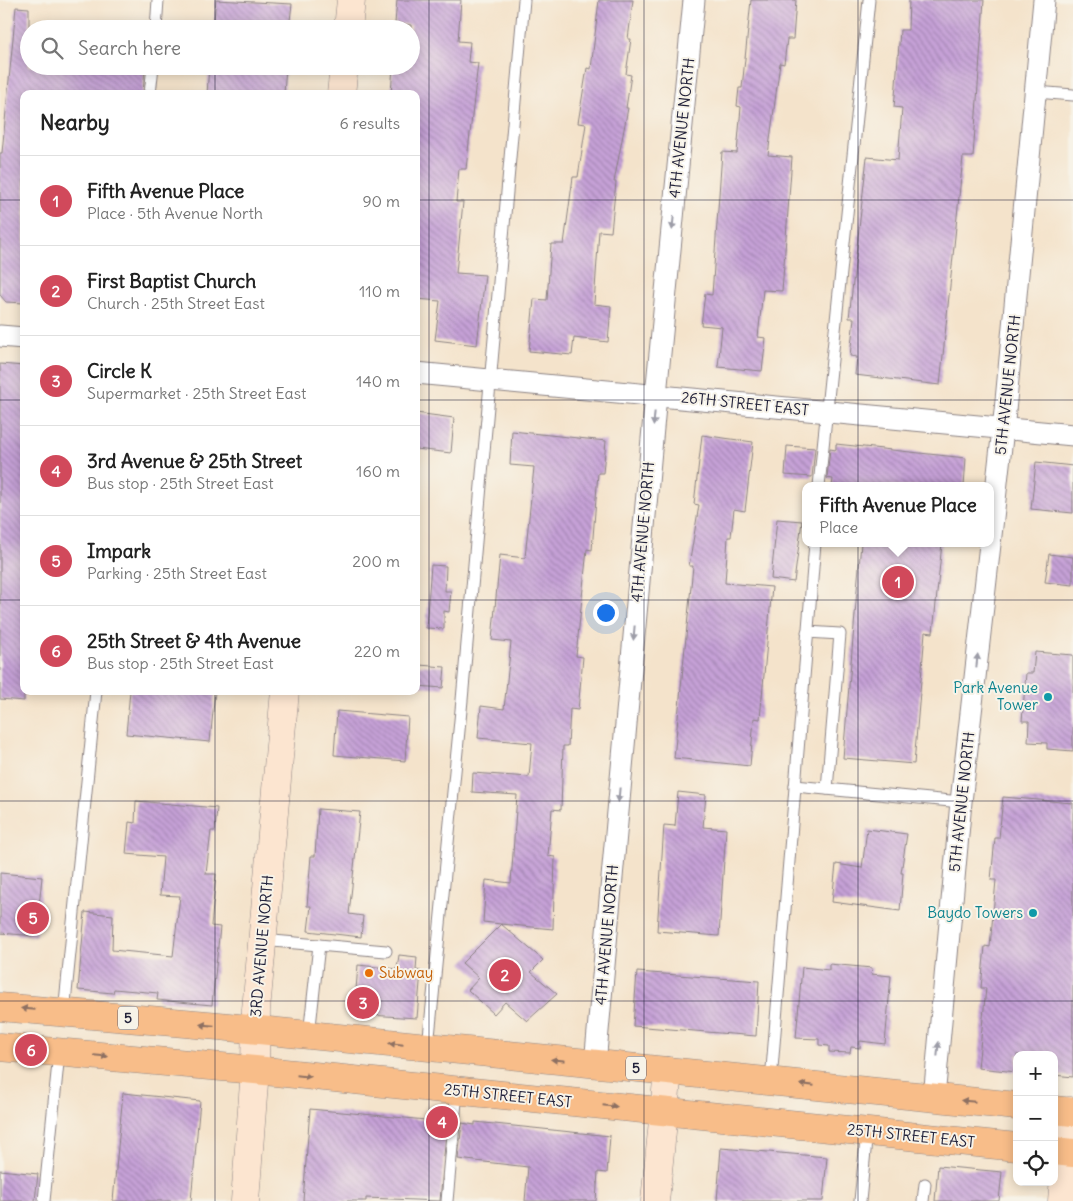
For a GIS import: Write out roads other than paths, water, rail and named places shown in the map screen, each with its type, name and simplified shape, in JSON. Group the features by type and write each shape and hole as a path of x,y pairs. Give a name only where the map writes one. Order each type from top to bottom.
{"main road":[{"name":"5","path":"0,1007 309,1035 1013,1106"},
{"name":"25TH STREET EAST","path":"0,1047 256,1070 1013,1147"}],"street":[{"path":"349,20 351,0"},
{"name":"4TH AVENUE NORTH","path":"595,1064 694,0"},
{"name":"5TH AVENUE NORTH","path":"994,515 1004,428 1044,0"},
{"path":"341,90 343,75"},
{"path":"0,336 20,338"},
{"name":"26TH STREET EAST","path":"420,374 1073,435"},
{"name":"5TH AVENUE NORTH","path":"934,1098 961,802 990,547"},
{"name":"3RD AVENUE NORTH","path":"245,1201 256,1070 256,1031 262,940 285,695"},
{"path":"656,1201 668,1071"},
{"path":"1062,1201 1066,1111"}],"lane":[{"path":"157,20 158,0"},
{"path":"428,1047 461,710 524,0"},
{"path":"819,482 869,0"},
{"path":"150,90 152,75"},
{"path":"1036,92 1073,95"},
{"path":"770,1081 815,547"},
{"path":"807,632 840,634 827,789"},
{"path":"64,1013 96,695"},
{"path":"795,786 961,802"},
{"path":"262,940 386,951"},
{"path":"309,1035 320,944"},
{"path":"44,1201 59,1053"},
{"path":"447,1201 457,1091"},
{"path":"860,1201 867,1131"},
{"path":"923,1201 925,1184"}],"place":[{"name":"Fifth Avenue Place","path":"898,582"},
{"name":"Park Avenue Tower","path":"1048,697"},
{"name":"Baydo Towers","path":"1033,913"},
{"name":"Impark","path":"33,918"},
{"name":"Subway","path":"369,973"},
{"name":"First Baptist Church","path":"505,975"},
{"name":"Circle K","path":"363,1003"},
{"name":"25th Street & 4th Avenue","path":"31,1050"},
{"name":"3rd Avenue & 25th Street","path":"442,1122"}]}
